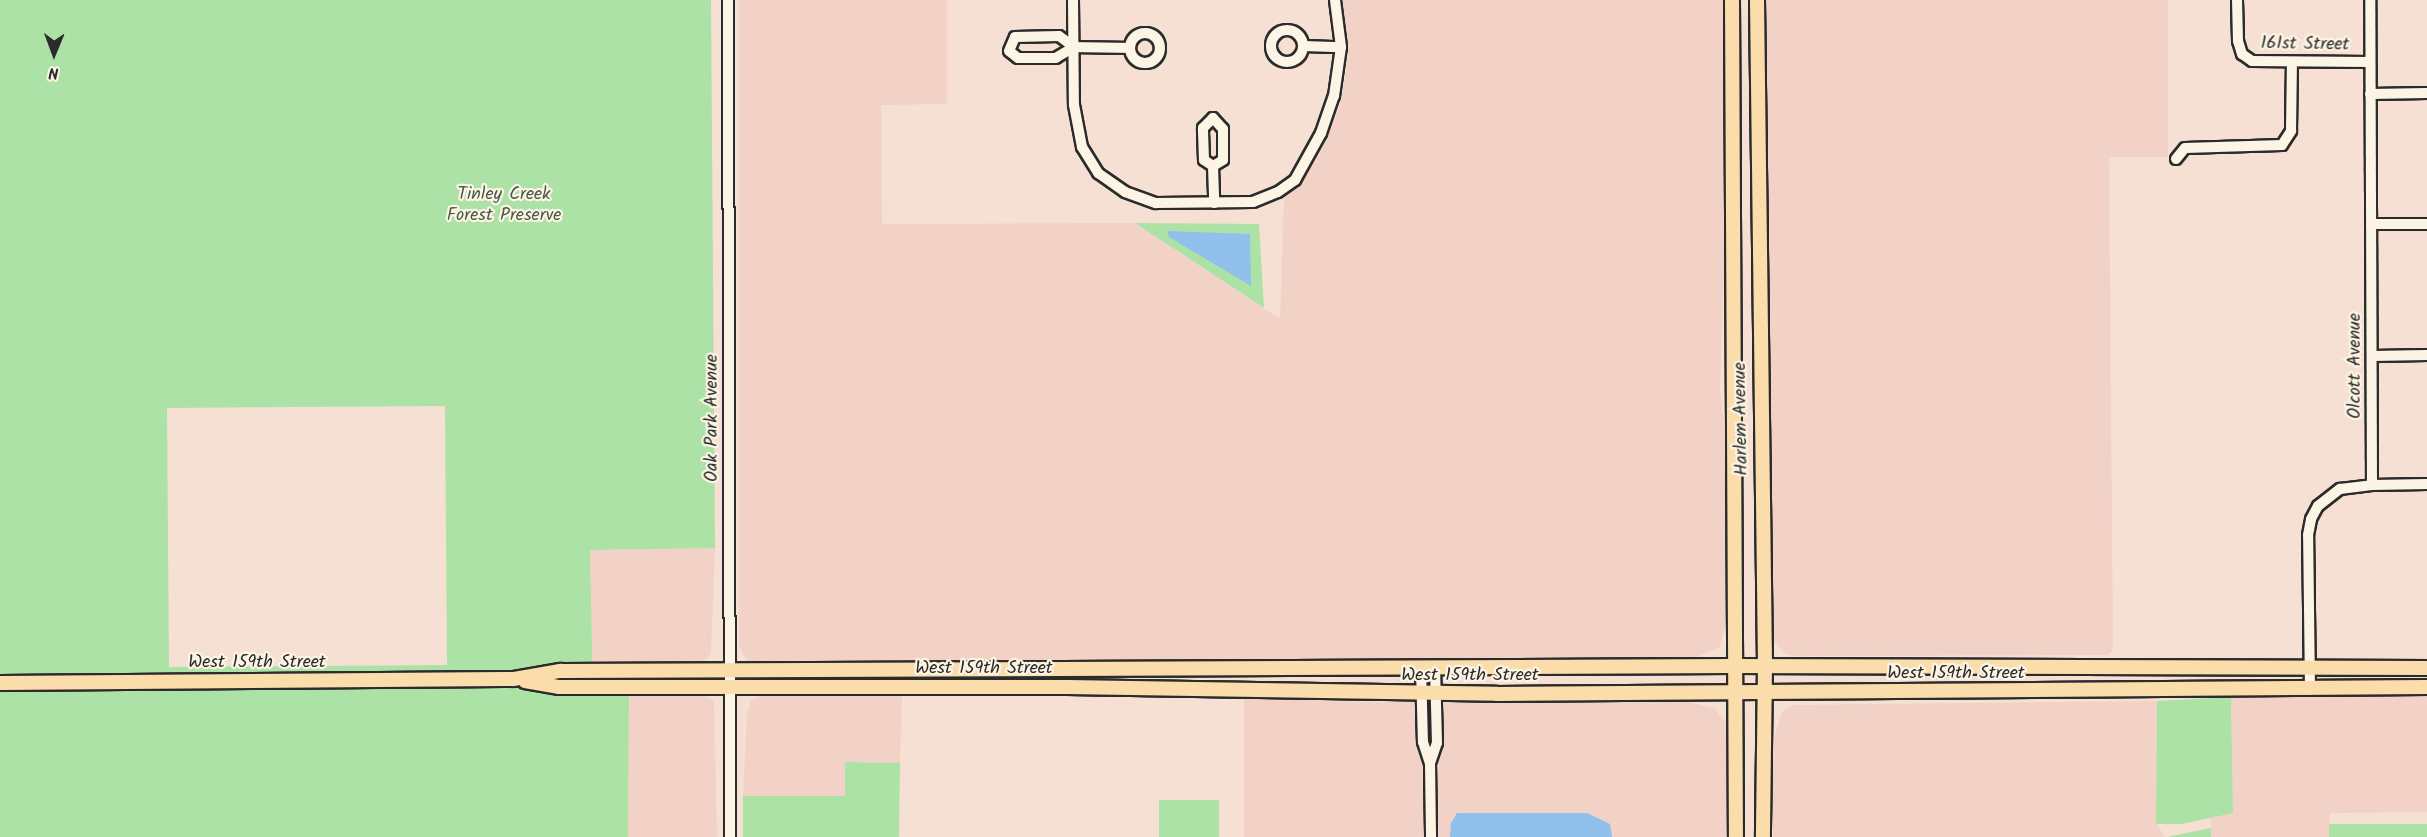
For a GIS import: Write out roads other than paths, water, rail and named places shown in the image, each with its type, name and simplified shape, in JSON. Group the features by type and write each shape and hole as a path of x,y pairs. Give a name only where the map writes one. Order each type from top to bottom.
{"main road":[{"name":"Harlem Avenue","path":"1732,0 1733,693 1736,837"},
{"name":"Harlem Avenue","path":"1757,0 1765,666 1763,837"},
{"name":"West 159th Street","path":"0,683 514,679 560,671 1733,666 2427,668"},
{"name":"West 159th Street","path":"514,679 560,687 1055,687 1421,694 2310,690 2427,687"}],"street":[{"name":"Oak Park Avenue","path":"728,0 730,837"},
{"path":"1073,0 1076,129 1098,173 1125,192 1156,203 1262,200 1294,180 1324,126 1334,96 1341,47 1335,0"},
{"name":"161st Street","path":"2237,0 2238,41 2242,54 2252,61 2370,62"},
{"name":"Olcott Avenue","path":"2370,0 2372,485"},
{"path":"1074,47 1059,36 1015,37 1009,45 1009,51 1018,58 1056,58 1074,47 1129,48"},
{"path":"1303,46 1341,47"},
{"path":"2176,159 2185,148 2282,145 2291,130 2292,63"},
{"path":"2370,94 2427,93"},
{"path":"1213,166 1214,202"},
{"path":"2372,224 2427,224"},
{"path":"2373,356 2427,355"},
{"path":"2310,690 2311,519 2324,500 2340,489 2372,485 2427,484"},
{"path":"1428,668 1421,694 1423,742 1430,763 1431,837"},
{"path":"1428,668 1436,694 1437,743 1430,763"}],"water":[{"path":"1167,231 1250,234 1251,286 1169,237"},
{"path":"1457,813 1587,813 1610,824 1612,837 1450,837 1451,823"}],"park label":[{"name":"Tinley Creek Forest Preserve","path":"504,206"}]}
